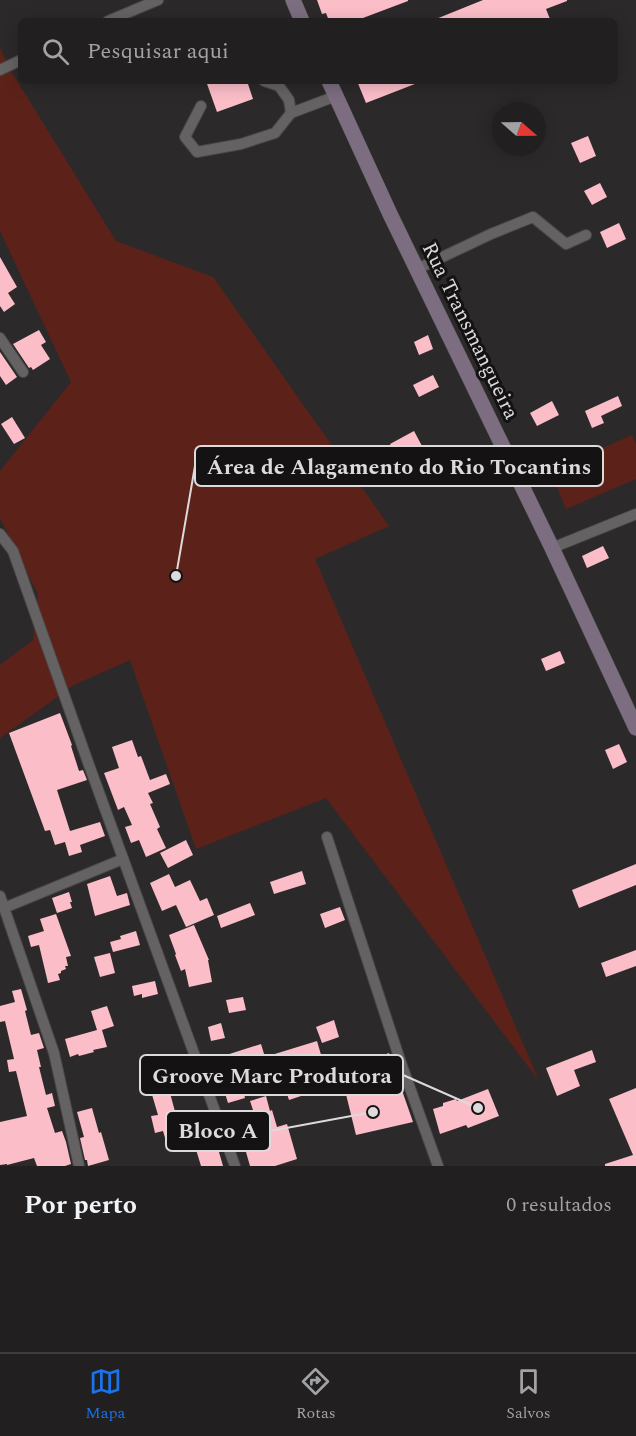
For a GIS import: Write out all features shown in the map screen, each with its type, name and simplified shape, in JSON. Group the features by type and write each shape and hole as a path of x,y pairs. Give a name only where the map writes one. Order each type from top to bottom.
{"street":[{"path":"115,18 158,0"},
{"path":"292,0 301,18"},
{"path":"0,70 18,61"},
{"path":"273,84 279,86 289,100 291,113"},
{"name":"Rua Transmangueira","path":"330,84 390,214 552,548 636,728"},
{"path":"201,106 185,137 197,152 241,144 274,133 291,113 336,96"},
{"path":"417,269 533,217 566,244 586,235"},
{"path":"0,338 23,372"},
{"path":"552,548 636,514"},
{"path":"0,534 13,551 235,1166"},
{"path":"327,837 401,1063 438,1166"},
{"path":"4,908 123,859"},
{"path":"0,896 54,1053 79,1166"}],"shaded area":[{"path":"0,48 18,84 116,241 213,277 389,526 315,559 539,1081 326,798 196,849 130,660 74,685 0,738 0,665 33,640 38,594 0,518 0,471 71,382 0,231"},
{"path":"632,435 636,444 636,479 566,509 550,471"}],"building":[{"path":"317,0 408,0 363,18 328,18 326,13 322,14"},
{"path":"483,0 567,0 546,9 550,18 438,18"},
{"path":"207,84 248,84 253,99 217,112"},
{"path":"358,84 415,84 366,103"},
{"path":"588,136 596,156 580,163 571,143"},
{"path":"600,183 607,197 592,205 584,191"},
{"path":"619,223 626,239 607,248 600,232"},
{"path":"0,257 17,287 8,293 15,304 4,312 0,306"},
{"path":"39,330 46,342 41,345 50,359 33,370 29,368 13,344"},
{"path":"428,335 433,349 419,355 414,342"},
{"path":"0,352 17,377 6,385 0,376"},
{"path":"433,375 439,387 419,397 413,385"},
{"path":"618,396 622,406 601,416 604,423 592,428 585,411"},
{"path":"552,401 559,415 537,426 530,413"},
{"path":"12,417 25,438 14,444 1,424"},
{"path":"414,431 422,446 398,459 390,444"},
{"path":"603,546 609,558 587,568 582,556"},
{"path":"560,651 565,663 546,671 541,659"},
{"path":"60,713 79,771 83,770 87,780 57,790 70,831 100,822 105,836 80,845 82,852 69,856 65,842 55,845 50,830 45,831 9,733"},
{"path":"132,740 150,780 166,774 170,784 148,793 160,827 157,829 166,848 146,857 139,840 131,843 125,827 132,825 124,807 118,810 104,773 119,768 112,747"},
{"path":"619,744 627,762 613,769 605,750"},
{"path":"186,840 193,855 168,868 160,853"},
{"path":"636,864 636,885 579,908 572,890"},
{"path":"302,871 306,884 274,894 270,882"},
{"path":"169,874 175,887 190,880 200,901 207,898 214,915 186,927 176,905 162,911 150,883"},
{"path":"110,876 117,896 127,893 130,905 95,916 87,884"},
{"path":"69,892 72,908 57,913 52,898"},
{"path":"250,903 255,915 221,928 217,916"},
{"path":"340,907 345,920 325,928 320,914"},
{"path":"56,914 71,956 66,957 68,966 65,966 66,969 58,974 60,980 48,983 39,945 31,947 28,936 44,931 40,919"},
{"path":"194,925 209,960 212,982 189,987 185,969 181,971 169,935"},
{"path":"136,931 140,945 113,952 110,942"},
{"path":"636,950 636,966 606,977 601,963"},
{"path":"110,953 115,973 100,977 94,957"},
{"path":"155,981 158,994 142,998 142,994 134,996 132,986"},
{"path":"21,989 31,1035 39,1033 44,1048 37,1050 41,1067 39,1067 46,1095 52,1093 55,1106 47,1108 55,1133 62,1131 66,1142 71,1164 65,1166 37,1166 34,1158 0,1165 0,1122 27,1116 16,1071 9,1072 7,1060 14,1059 5,1021 0,1022 0,1006 15,1002 12,991"},
{"path":"243,997 246,1010 229,1013 226,1000"},
{"path":"107,1006 114,1026 102,1030 107,1047 70,1057 65,1039 97,1030 91,1011"},
{"path":"334,1020 339,1037 322,1043 316,1027"},
{"path":"221,1023 225,1038 211,1041 208,1027"},
{"path":"317,1041 326,1072 369,1057 370,1060 389,1053 413,1122 356,1135 343,1082 289,1100 278,1065 250,1073 251,1076 241,1079 245,1098 228,1103 224,1090 229,1089 220,1057 261,1044 265,1057"},
{"path":"592,1050 596,1062 574,1070 580,1086 557,1096 546,1068"},
{"path":"173,1056 178,1072 191,1068 195,1078 192,1079 194,1085 170,1093 180,1130 210,1121 223,1166 201,1166 194,1143 169,1151 163,1131 155,1133 151,1116 158,1115 148,1081 163,1077 158,1061"},
{"path":"636,1088 636,1166 605,1166 605,1164 633,1155 609,1099"},
{"path":"488,1089 499,1116 468,1128 466,1125 440,1134 433,1109 443,1106 443,1103 456,1099 457,1101"},
{"path":"266,1096 277,1127 287,1124 297,1159 275,1166 250,1166 242,1138 250,1135 245,1119 255,1116 250,1101"},
{"path":"92,1108 109,1160 88,1166 80,1138 84,1137 77,1112"}],"place":[{"name":"Área de Alagamento do Rio Tocantins","path":"176,576"},
{"name":"Groove Marc Produtora","path":"478,1108"},
{"name":"Bloco A","path":"373,1112"}]}
